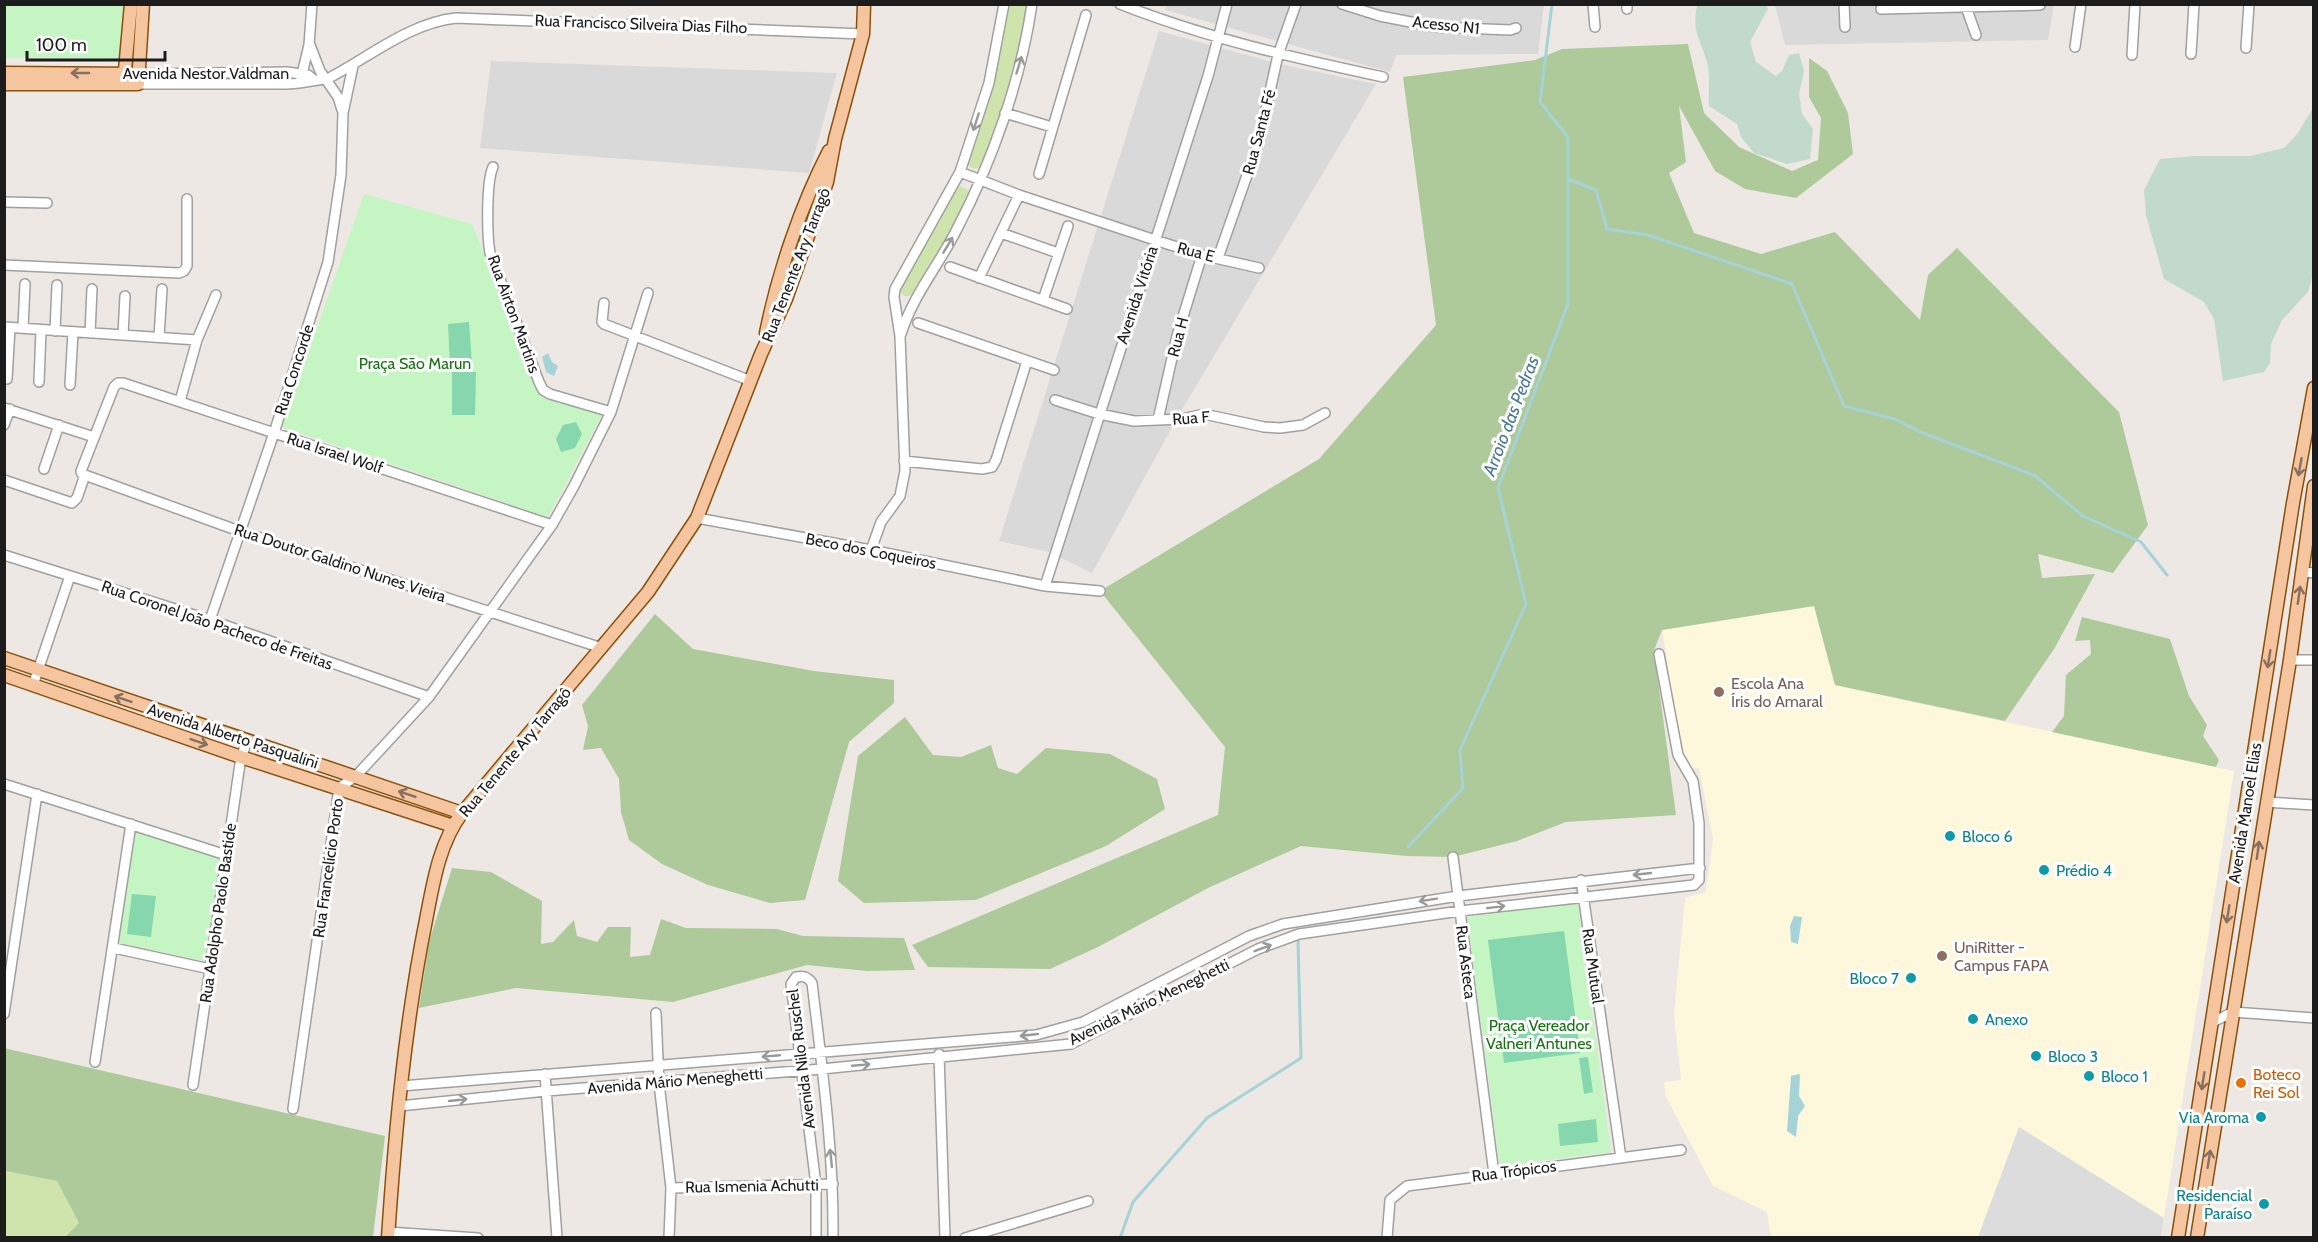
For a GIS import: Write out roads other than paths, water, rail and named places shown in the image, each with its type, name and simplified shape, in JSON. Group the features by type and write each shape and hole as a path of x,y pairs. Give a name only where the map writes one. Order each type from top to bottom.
{"main road":[{"path":"124,79 131,4"},
{"path":"138,79 143,4"},
{"name":"Rua Tenente Ary Tarragô","path":"387,1236 401,1086 417,968 433,885 453,826 648,592 697,518 786,299 827,182 835,139 863,34 864,4"},
{"name":"Avenida Nestor Valdman","path":"4,73 124,79"},
{"name":"Avenida Nestor Valdman","path":"4,84 138,79"},
{"name":"Avenida Manoel Elias","path":"2178,1238 2313,388"},
{"name":"Avenida Manoel Elias","path":"2197,1238 2265,807 2290,660 2308,572 2307,525 2313,486"},
{"path":"2294,503 2302,508 2310,505"},
{"path":"2291,521 2300,519 2307,525"},
{"name":"Avenida Alberto Pasqualini","path":"4,658 462,813"},
{"name":"Avenida Alberto Pasqualini","path":"4,675 241,757 453,826"},
{"path":"2245,810 2265,807"}],"street":[{"path":"301,79 309,45 312,4"},
{"path":"871,550 881,522 900,496 905,471 900,336 894,293 896,283 929,230 960,172 989,83 1004,4"},
{"path":"900,336 914,300 952,240 980,180 1005,113 1027,39 1032,4"},
{"path":"1120,4 1143,9 1218,39 1278,55 1383,77"},
{"name":"Avenida Vitória","path":"1045,586 1218,39 1227,4"},
{"name":"Rua Santa Fé","path":"1218,258 1259,141 1278,55 1296,4"},
{"name":"Acesso N1","path":"1342,4 1380,16 1436,27 1509,30 1516,28"},
{"path":"1593,4 1595,27"},
{"path":"1844,4 1845,27"},
{"path":"2075,47 2081,4"},
{"path":"2132,55 2135,4"},
{"path":"2191,54 2194,4"},
{"path":"2246,48 2249,4"},
{"path":"1881,9 2040,5"},
{"path":"1966,6 1976,35"},
{"path":"1039,174 1086,15"},
{"name":"Rua Francisco Silveira Dias Filho","path":"327,79 414,30 436,21 456,18 863,34"},
{"name":"Rua Concorde","path":"309,45 320,71 338,97 343,113"},
{"name":"Rua Concorde","path":"210,620 274,433 328,262 341,175 343,113 353,66"},
{"name":"Avenida Nestor Valdman","path":"138,79 327,79"},
{"path":"1005,113 1052,127"},
{"name":"Rua Airton Martins","path":"494,167 490,178 488,241 490,253 539,382 543,390 550,394 610,412"},
{"name":"Rua E","path":"960,172 1019,195 1155,240 1202,255 1259,268"},
{"path":"979,278 1019,195"},
{"path":"4,265 179,273 184,271 188,260 187,199"},
{"path":"4,202 47,203"},
{"path":"1043,300 1068,226"},
{"path":"1001,233 1058,253"},
{"name":"Rua H","path":"1158,420 1177,336 1202,255"},
{"path":"951,267 1067,309"},
{"path":"23,328 25,284"},
{"path":"55,331 57,285"},
{"path":"90,333 92,289"},
{"path":"159,337 162,289"},
{"name":"Rua Francelício Porto","path":"293,1109 339,788 356,776 429,697 552,525 610,412 648,293"},
{"path":"894,293 902,302 914,300"},
{"path":"180,401 197,340 216,295"},
{"path":"123,335 125,296"},
{"path":"604,303 603,323 751,381"},
{"path":"918,323 1054,370"},
{"path":"7,379 7,327 197,340"},
{"path":"39,382 41,330"},
{"path":"70,385 73,332"},
{"path":"904,461 982,469 992,467 1027,361"},
{"name":"Rua Israel Wolf","path":"94,437 118,383 123,383 552,525"},
{"name":"Rua F","path":"1055,400 1099,414 1134,421 1182,419 1204,414 1264,427 1280,428 1303,425 1325,413"},
{"path":"4,425 7,409 94,437 77,498 72,502 4,480"},
{"path":"44,469 59,425"},
{"name":"Rua Doutor Galdino Nunes Vieira","path":"83,474 239,531 602,648"},
{"name":"Beco dos Coqueiros","path":"697,518 871,550 1045,586 1100,591"},
{"name":"Rua Coronel João Pacheco de Freitas","path":"4,555 210,620 429,697"},
{"path":"33,685 70,576"},
{"path":"1659,654 1678,755 1694,781 1699,823 1700,868"},
{"path":"2290,660 2313,660"},
{"name":"Rua Adolpho Paolo Bastide","path":"193,1085 241,757 247,742"},
{"path":"4,784 226,855"},
{"path":"4,1014 37,794"},
{"path":"2265,807 2313,805"},
{"path":"95,1062 131,824"},
{"name":"Rua Asteca","path":"1453,857 1494,1174"},
{"name":"Avenida Mário Meneghetti","path":"399,1106 546,1091 802,1071 1071,1044 1258,949 1299,934 1460,911 1694,885 1700,880 1700,868 1458,896 1283,924 1249,936 1083,1022 1036,1035 401,1086"},
{"name":"Rua Mutual","path":"1581,880 1621,1158"},
{"path":"1283,924 1287,939"},
{"path":"114,948 210,969"},
{"path":"1173,975 1179,988"},
{"name":"Avenida Nilo Ruschel","path":"816,1238 816,1185 791,984 796,977 803,976 809,978 812,983 822,1069 833,1184 833,1238"},
{"path":"2211,1023 2233,1012 2313,1018"},
{"path":"656,1013 659,1083 671,1188 669,1238"},
{"path":"1067,1026 1071,1044"},
{"path":"938,1043 945,1238"},
{"path":"545,1074 557,1238"},
{"name":"Rua Trópicos","path":"1387,1238 1390,1200 1407,1186 1681,1150"},
{"name":"Rua Ismenia Achutti","path":"671,1188 833,1184"},
{"path":"965,1238 1088,1201"},
{"path":"387,1236 478,1238"}],"water":[{"path":"548,353 552,362 558,366 554,376 546,372 542,357"},
{"path":"1794,916 1802,917 1798,944 1791,942 1790,926"},
{"path":"1800,1074 1799,1096 1805,1106 1798,1116 1796,1137 1787,1131 1791,1076"}],"waterway":[{"name":"Arroio das Pedras","path":"1408,847 1463,788 1460,750 1526,604 1498,488 1568,304 1568,137 1540,102 1552,4"},
{"path":"1568,179 1596,190 1607,229 1648,235 1792,284 1844,406 1895,419 1920,432 2034,475 2083,516 2141,542 2167,575"},
{"name":"Arroio das Pedras","path":"1120,1238 1133,1202 1207,1118 1301,1058 1298,940"}],"place":[{"name":"Escola Ana Íris do Amaral","path":"1719,692"},
{"name":"Bloco 6","path":"1950,836"},
{"name":"Prédio 4","path":"2044,870"},
{"name":"UniRitter - Campus FAPA","path":"1942,956"},
{"name":"Bloco 7","path":"1911,978"},
{"name":"Anexo","path":"1973,1019"},
{"name":"Bloco 3","path":"2036,1056"},
{"name":"Bloco 1","path":"2089,1076"},
{"name":"Boteco Rei Sol","path":"2241,1083"},
{"name":"Via Aroma","path":"2261,1117"},
{"name":"Residencial Paraíso","path":"2264,1204"}],"park label":[{"name":"Praça São Marun","path":"415,363"},
{"name":"Praça Vereador Valneri Antunes","path":"1539,1034"}]}
